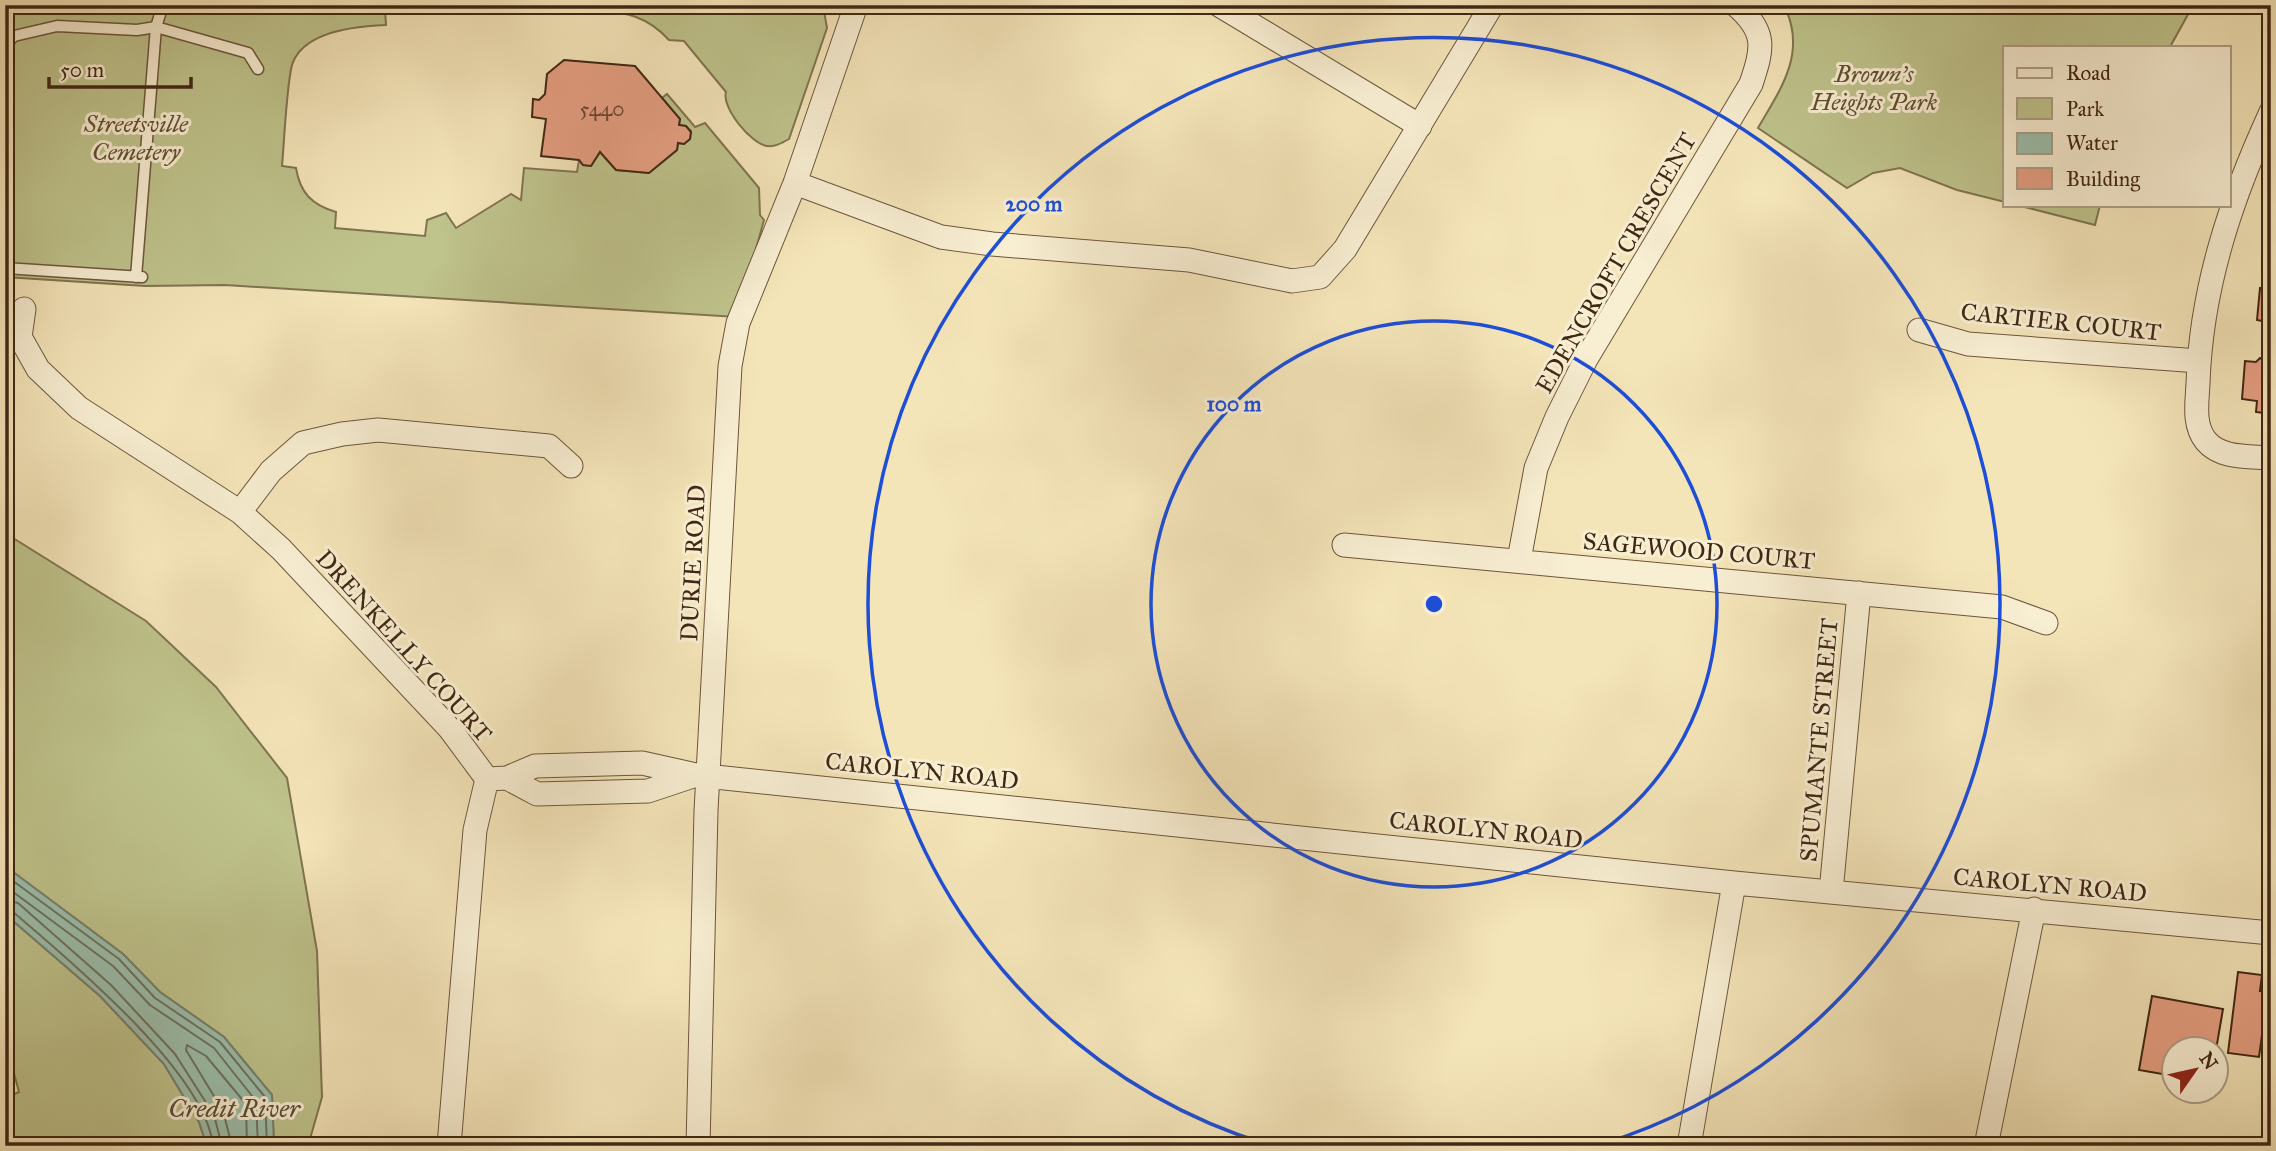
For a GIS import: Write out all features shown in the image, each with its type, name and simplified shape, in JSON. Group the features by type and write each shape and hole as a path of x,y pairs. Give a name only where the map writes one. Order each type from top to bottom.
{"street":[{"name":"DURIE ROAD","path":"698,1146 702,775 730,366 738,323 795,183 856,5"},
{"path":"1219,5 1420,126"},
{"path":"795,183 942,237 992,244 1189,260 1292,282 1320,278 1345,249 1492,5"},
{"name":"EDENCROFT CRESCENT","path":"1519,560 1536,468 1566,398 1586,359 1751,84 1762,41 1751,18 1735,5"},
{"path":"2271,112 2240,184 2217,252 2199,361 2197,419 2206,441 2225,454 2271,458"},
{"name":"DRENKELLY COURT","path":"24,309 20,337 38,369 71,400 240,512 281,549 497,779 475,830 449,1146"},
{"name":"CARTIER COURT","path":"1919,330 1968,344 2199,361"},
{"path":"240,512 271,471 303,443 342,434 378,430 549,446 571,466"},
{"name":"SAGEWOOD COURT","path":"1344,545 2002,607 2046,623"},
{"name":"SPUMANTE STREET","path":"1831,892 1859,593"},
{"name":"CAROLYN ROAD","path":"497,779 535,766 642,763 702,775 1734,883 2271,933"},
{"path":"1689,1146 1734,883"},
{"path":"1986,1146 2034,926 2034,909"}],"lane":[{"path":"5,268 139,277 156,27 163,5"},
{"path":"5,46 14,36 57,26 137,30 156,27 248,53 258,69"}],"green space":[{"name":"Streetsville Cemetery","path":"5,5 429,5 385,10 386,25 348,29 321,37 309,43 293,62 287,96 282,166 296,168 308,197 320,206 336,212 335,228 425,236 427,220 446,213 456,228 511,194 521,200 524,168 577,172 579,160 583,165 591,166 600,152 616,170 649,173 677,150 678,143 684,144 690,139 691,131 686,126 679,125 680,119 662,98 667,94 695,127 705,123 759,188 760,215 764,220 737,317 225,285 145,286 5,277"},
{"path":"569,5 823,5 827,28 789,139 767,146 753,139 739,124 728,106 726,92 684,41 669,40 646,21 634,16"},
{"name":"Brown's Heights Park","path":"1790,5 2185,5 2191,9 2171,46 2003,46 2003,202 1957,190 1900,168 1873,173 1847,188 1758,128 1782,86 1792,58 1792,28 1787,12"},
{"path":"2021,206 2100,206 2095,225"},
{"path":"5,533 146,621 216,687 287,778 317,951 322,1097 308,1146 274,1146 272,1095 224,1037 160,992 123,954 5,866"},
{"path":"5,914 100,996 164,1064 199,1122 207,1146 5,1146 5,1098 19,1092 5,1040"}],"water":[{"name":"Credit River","path":"5,866 123,954 160,992 224,1037 272,1095 274,1146 207,1146 199,1122 164,1064 100,996 5,914"}],"building":[{"path":"564,60 635,66 680,119 679,125 686,126 691,132 690,139 684,144 678,143 677,150 649,173 616,170 600,152 591,166 583,165 579,160 541,156 546,119 532,117 533,99 539,100 545,94 547,74"},
{"path":"2260,288 2271,290 2271,323 2257,320"},
{"path":"2260,358 2271,363 2271,414 2256,412 2257,401 2242,399 2245,361 2256,362"},
{"path":"2238,972 2262,975 2260,991 2267,991 2265,998 2271,999 2271,1036 2262,1035 2259,1057 2230,1053"},
{"path":"2152,996 2223,1009 2218,1036 2160,1036 2160,1074 2139,1070"}]}
